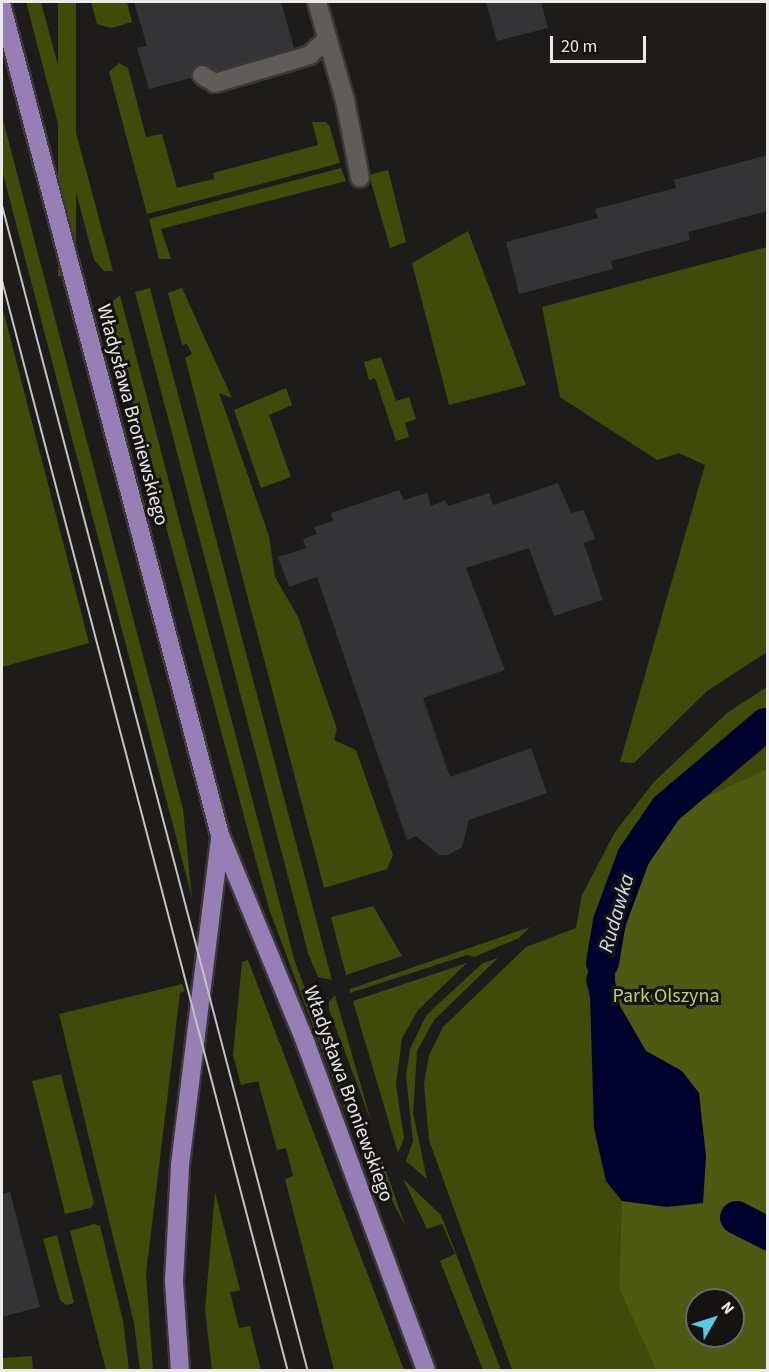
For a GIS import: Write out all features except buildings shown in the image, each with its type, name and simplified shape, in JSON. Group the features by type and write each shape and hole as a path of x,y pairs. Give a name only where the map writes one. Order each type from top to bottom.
{"main road":[{"name":"Władysława Broniewskiego","path":"2,7 220,835 306,1044 426,1371"},
{"name":"Władysława Broniewskiego","path":"180,1371 174,1281 180,1165 220,835"}],"lane":[{"path":"317,2 345,100 360,178"},
{"path":"202,75 215,83 310,55 327,39"}],"green space":[{"path":"26,2 41,2 113,271 104,271 94,260"},
{"path":"58,2 76,2 76,276 58,276"},
{"path":"91,2 127,2 132,22 111,28 97,24"},
{"path":"119,63 128,68 146,137 162,134 177,188 214,179 213,173 318,145 312,122 326,122 330,127 340,163 147,214 109,72"},
{"path":"2,116 183,809 192,898 2,170"},
{"path":"341,168 346,181 161,229 171,259 159,259 149,219"},
{"path":"388,170 406,242 390,248 369,175"},
{"path":"468,231 526,385 449,405 412,263"},
{"path":"767,247 767,652 707,691 634,763 620,762 705,465 679,453 657,460 560,397 542,307"},
{"path":"150,288 332,980 318,977 308,953 135,292"},
{"path":"182,288 232,398 219,393 269,536 275,577 298,617 337,729 334,740 356,750 393,855 387,869 324,888 185,358 192,354 187,344 182,345 168,293"},
{"path":"120,295 295,962 352,1114 364,1140 382,1160 405,1225 346,1114 269,909 109,315 111,303"},
{"path":"2,306 89,643 2,667"},
{"path":"381,357 396,401 409,397 416,419 405,423 409,437 396,441 375,378 369,380 364,362"},
{"path":"286,388 292,405 269,415 291,477 261,488 234,410"},
{"name":"Park Olszyna","path":"767,687 767,1259 619,1289 656,1370 512,1370 429,1140 424,1084 429,1055 443,1027 526,947 576,928 582,895 615,832 654,782 727,713"},
{"name":"Park Olszyna","path":"767,769 767,1370 656,1370 619,1289 622,1201 667,1207 701,1121 699,1093 682,1072 646,1051 620,1006 615,981 615,918 635,867 656,831 687,806"},
{"path":"373,906 402,956 346,975 331,917"},
{"path":"530,927 519,938 474,957 467,955 350,993 350,989"},
{"path":"498,958 434,1020 417,1051 413,1113 427,1179 406,1161 413,1141 406,1076 410,1049 426,1016 483,963"},
{"path":"248,960 404,1370 334,1370 285,1179 293,1176 286,1148 277,1150 258,1081 241,1085 233,1055 242,962"},
{"path":"467,963 418,1010 402,1038 396,1085 404,1138 398,1153 353,1001"},
{"path":"182,984 185,991 180,993 146,1274 153,1370 140,1370 134,1323 59,1014"},
{"path":"335,995 371,1121 329,1010 329,1002"},
{"path":"61,1074 94,1203 91,1208 65,1214 32,1081"},
{"path":"403,1179 441,1215 501,1370 483,1370 440,1261 455,1254 442,1224 427,1229"},
{"path":"215,1192 240,1290 230,1292 239,1328 250,1326 261,1370 212,1370 205,1310"},
{"path":"94,1224 100,1226 123,1321 129,1370 106,1370 70,1231"},
{"path":"57,1235 74,1303 66,1305 60,1300 43,1239"},
{"path":"32,1356 33,1369 3,1370 2,1358"}],"water":[{"path":"607,917 615,918 615,981 620,1006 646,1051 682,1071 699,1093 706,1157 703,1203 667,1207 622,1201 606,1181 594,1128 590,997 586,980 598,930"}],"waterway":[{"name":"Rudawka","path":"602,962 609,921 633,856 666,808 765,724"},
{"path":"736,1217 768,1233"}],"tram line":[{"path":"2,204 308,1370"},
{"path":"2,279 288,1370"}]}
